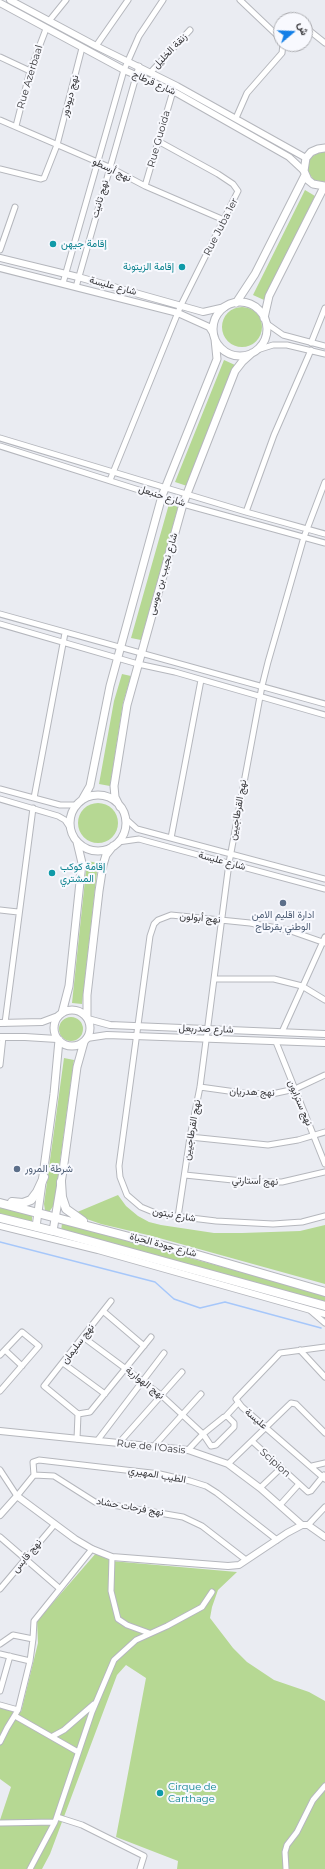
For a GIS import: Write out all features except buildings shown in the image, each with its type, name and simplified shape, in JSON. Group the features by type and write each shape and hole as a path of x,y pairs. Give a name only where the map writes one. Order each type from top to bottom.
{"highway":[{"path":"0,1202 23,1202 30,1200 37,1192 44,1177"},
{"path":"61,1182 66,1209 77,1218 97,1227"},
{"name":"شارع جودة الحياة","path":"0,1202 97,1227 325,1292"},
{"name":"شارع جودة الحياة","path":"0,1218 53,1230 325,1306"}],"main road":[{"path":"236,303 255,274 304,173 306,158 311,152 321,149 325,142"},
{"path":"265,320 269,296 325,187 313,184 304,173"},
{"path":"36,1227 44,1177 54,1094 58,1040 54,1027 69,986 82,862 77,842 71,829 70,820 90,786 100,732 117,657 162,496 217,359 214,328 217,316 225,307 236,303 245,303 253,306 259,311 265,320 267,329 264,341 254,352 246,355 234,355 222,349 215,337"},
{"name":"شارع نجيب بن موسى","path":"120,807 115,797 114,786 127,705 183,504 235,371 242,362 254,352"},
{"path":"53,1230 77,1067 90,1029 87,1018 87,995 101,878 106,856 124,831 125,818 120,807 109,798 95,795 80,802"},
{"path":"77,842 85,848 94,850 104,850 116,844"},
{"path":"60,1014 75,1010 81,1012 87,1018"},
{"path":"58,1040 71,1046 78,1045 86,1040"}],"street":[{"name":"شارع قرطاج","path":"12,0 96,46 139,66 236,118 306,158"},
{"path":"49,21 66,0"},
{"path":"96,46 128,0"},
{"path":"63,284 124,70 139,36 163,0"},
{"path":"240,0 273,32"},
{"name":"شارع قرطاج","path":"0,3 124,70 173,91 289,157 304,173"},
{"name":"Rue Azerbaal","path":"16,126 30,71 46,29"},
{"name":"زنقة الخليل","path":"150,72 190,30"},
{"path":"313,33 325,43"},
{"name":"نهج ديودور","path":"0,169 41,179 44,178 57,145 82,48"},
{"path":"236,118 247,93 282,52"},
{"path":"0,57 30,71"},
{"name":"نهج تانيت","path":"76,287 135,75 139,66"},
{"name":"Rue Guoida","path":"145,186 173,91"},
{"name":"نهج أرسطو","path":"0,120 109,167 145,186 224,220"},
{"name":"Rue Juba 1er","path":"110,480 181,304 237,194 237,188 218,174 158,141"},
{"path":"0,250 15,207"},
{"name":"شارع عليسة","path":"0,258 181,304 203,312 225,307"},
{"name":"شارع عليسة","path":"0,268 178,314 209,327 215,337"},
{"path":"311,343 325,308"},
{"path":"265,320 283,335 325,346"},
{"path":"254,352 273,345 287,345 325,354"},
{"path":"246,512 274,435 311,350"},
{"name":"شارع حنبعل","path":"0,438 246,512 325,534"},
{"name":"شارع حنبعل","path":"0,446 162,496 183,504 325,543"},
{"name":"نهج القرطاجيين","path":"178,1217 190,1137 200,1087 230,854 262,686 273,642 304,537 325,482"},
{"path":"0,614 325,704"},
{"path":"0,624 138,664 175,672 325,715"},
{"path":"34,798 66,633"},
{"path":"171,838 201,680"},
{"path":"0,789 60,805 80,802"},
{"path":"0,799 58,816 65,820 71,829"},
{"path":"33,808 3,1023 42,1022 60,1014"},
{"name":"شارع عليسة","path":"125,818 137,829 325,880"},
{"name":"شارع عليسة","path":"116,844 139,839 325,889"},
{"path":"0,910 18,912"},
{"name":"نهج أبولون","path":"137,1027 150,936 154,924 163,917 172,915 221,919 288,930 324,941"},
{"path":"282,1032 324,941"},
{"path":"214,979 264,978 286,981 302,986 325,1000"},
{"name":"شارع صدربعل","path":"87,1018 110,1025 137,1027 207,1028 325,1034"},
{"name":"شارع نبتون","path":"137,1027 119,1166 120,1177 127,1195 134,1202 149,1211 178,1217 273,1224 302,1222 325,1216"},
{"name":"شارع صدربعل","path":"86,1040 107,1035 325,1043"},
{"path":"0,1064 2,1037 25,1036 58,1040"},
{"name":"نهج سترابون","path":"276,1042 325,1164"},
{"name":"نهج هدريان","path":"200,1087 243,1093 272,1094 295,1089 325,1075"},
{"path":"190,1137 268,1145 298,1140 325,1132"},
{"name":"نهج أستارتي","path":"185,1175 267,1183 293,1181 325,1172"},
{"path":"0,1226 98,1250 325,1314"},
{"name":"نهج سليمان","path":"78,1414 44,1386 112,1301"},
{"path":"311,1311 325,1323"},
{"path":"103,1312 144,1346"},
{"path":"0,1355 21,1332 23,1332 39,1346 0,1391"},
{"path":"77,1439 78,1414 90,1412 151,1337"},
{"name":"نهج الهوارية","path":"83,1338 161,1395 203,1434 211,1446 216,1445 234,1427 234,1423 226,1416"},
{"name":"عليسة","path":"324,1477 238,1404 237,1397 276,1355 285,1351 325,1347"},
{"path":"5,1350 22,1366"},
{"path":"300,1350 325,1377"},
{"path":"97,1441 164,1353"},
{"path":"63,1363 105,1394"},
{"path":"119,1443 182,1372"},
{"path":"0,1380 6,1385"},
{"path":"154,1446 201,1394"},
{"path":"188,1450 203,1434 226,1416 238,1404"},
{"path":"228,1464 290,1404 296,1404 323,1427 325,1433"},
{"name":"Rue de l'Oasis","path":"0,1430 188,1450 228,1464 305,1525 325,1536"},
{"name":"Scipion","path":"252,1441 299,1484"},
{"name":"الطيب المهيري","path":"34,1475 33,1462 39,1460 160,1474 190,1481 206,1486 217,1493 277,1540"},
{"path":"312,1466 325,1463"},
{"path":"260,1488 281,1468"},
{"path":"0,1470 17,1496 92,1549 112,1557 237,1566 277,1540 305,1525 325,1507"},
{"path":"1,1511 17,1496 34,1475"},
{"name":"نهج فرحات حشاد","path":"34,1475 58,1478 95,1502 183,1517 202,1526 246,1560"},
{"path":"280,1505 299,1484 310,1492 324,1477"},
{"name":"نهج قابس","path":"0,1589 55,1524"},
{"path":"0,1537 59,1588"},
{"path":"0,1742 18,1710 30,1661 34,1621 59,1588 92,1549"},
{"path":"112,1557 112,1591 118,1619 127,1625 149,1633"},
{"path":"30,1869 56,1820 78,1752 114,1660 136,1640 167,1626 202,1607 212,1592"},
{"path":"0,1644 13,1635 33,1639"},
{"path":"0,1654 30,1661"},
{"path":"0,1691 10,1656"},
{"path":"53,1736 64,1730 96,1703"},
{"path":"0,1705 18,1710"},
{"path":"15,1716 53,1736 78,1752"},
{"path":"286,1869 285,1852 287,1845 297,1832 313,1800 325,1786"},
{"path":"0,1824 56,1820 82,1825 144,1856 140,1869"}],"green space":[{"path":"319,152 325,152 325,182 314,180 307,171 309,159"},
{"path":"305,190 315,196 264,300 253,295"},
{"path":"246,307 253,310 259,316 262,327 261,335 253,344 246,347 238,347 231,344 223,335 222,323 225,316 234,308"},
{"path":"224,360 235,365 187,486 175,482"},
{"path":"169,504 178,507 141,640 131,638"},
{"path":"122,674 131,676 123,703 110,786 99,784 114,701"},
{"path":"98,803 106,805 112,809 116,815 118,823 116,831 112,837 106,841 98,843 90,841 84,837 80,831 78,823 80,815 84,809 90,805"},
{"path":"87,861 98,863 82,1004 72,1003"},
{"path":"66,1017 76,1017 83,1024 83,1034 76,1041 66,1041 59,1034 59,1024"},
{"path":"64,1058 74,1060 54,1205 49,1212 45,1210 44,1204"},
{"path":"118,1195 126,1206 138,1216 149,1222 214,1233 300,1231 325,1225 325,1284 152,1236 101,1224 81,1217 75,1213"},
{"path":"0,1207 32,1215 32,1222 0,1214"},
{"path":"62,1223 325,1295 325,1304 61,1232"},
{"path":"97,1552 111,1561 237,1572 218,1590 210,1618 233,1648 247,1662 274,1680 309,1692 325,1701 325,1869 177,1869 178,1861 116,1837 146,1678 126,1665 117,1675 50,1854 42,1869 0,1869 0,1820 11,1787 0,1779 0,1707 21,1712 38,1643 37,1621"}],"waterway":[{"path":"0,1242 155,1282 174,1299 200,1308 225,1302 321,1328"}],"place":[{"name":"إقامة جيهن","path":"53,244"},
{"name":"إقامة الزيتونة","path":"182,267"},
{"name":"إقامة كوكب المشتري","path":"52,873"},
{"name":"ادارة اقليم الامن الوطني بقرطاج","path":"283,903"},
{"name":"شرطة المرور","path":"17,1169"},
{"name":"Cirque de Carthage","path":"160,1793"}]}
